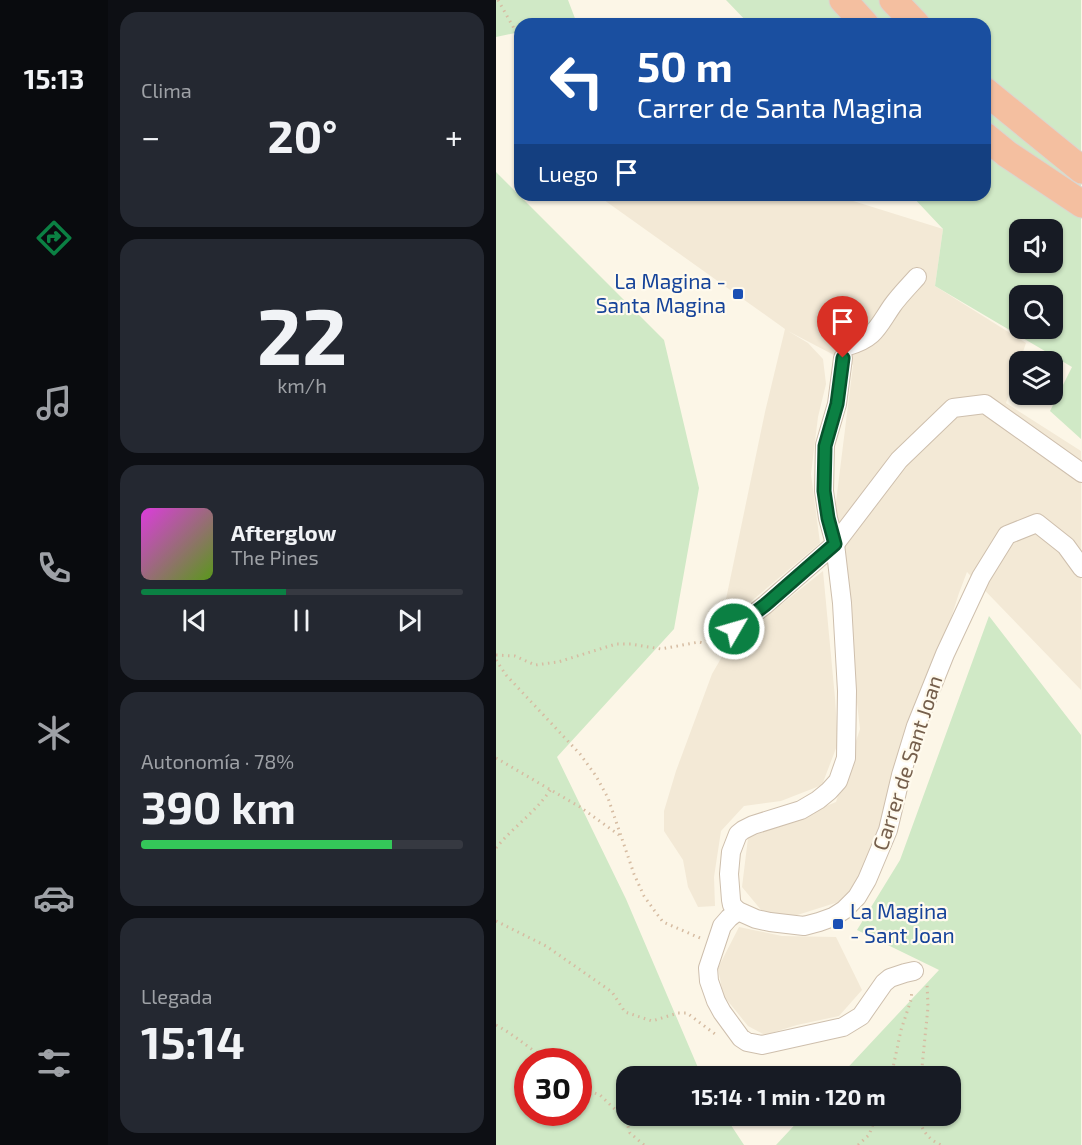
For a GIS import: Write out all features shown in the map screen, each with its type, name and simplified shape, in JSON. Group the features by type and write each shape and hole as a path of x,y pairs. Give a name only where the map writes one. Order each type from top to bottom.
{"highway":[{"path":"843,0 860,18"},
{"path":"894,0 910,18"},
{"path":"991,96 1081,170"},
{"path":"991,141 1081,204"}],"street":[{"path":"914,971 890,978 860,1016 843,1027 762,1045 746,1042 741,1038 722,1012 709,981 708,968 722,926 738,911 732,905 729,874 731,852 738,834 753,825 801,810 818,800 838,781 846,758 847,691 842,603 835,544 824,491 825,446 837,404 845,352 877,330 893,304 917,277"},
{"path":"719,641 765,605 835,544 899,460 953,408 985,404 1081,473"},
{"name":"Carrer de Sant Joan","path":"738,911 770,922 804,926 833,917 857,897 867,880 888,830 916,726 945,654 981,577 1007,535 1037,523 1066,546 1081,568"}],"path":[{"path":"498,0 514,28"},
{"path":"715,944 663,922 644,896 634,874 608,798 596,776 580,754 506,675 496,657 515,656 535,664 558,662 616,644 661,649 699,642 711,645 719,641"},
{"path":"496,758 552,789 621,836"},
{"path":"496,848 552,789"},
{"path":"496,921 547,946 612,992 625,1012 652,1021 678,1013 687,1013 729,1044 746,1042"},
{"path":"893,1066 901,1030 911,1000 914,971 927,981 928,989 922,1066"},
{"path":"496,1025 511,1033 529,1048"},
{"path":"592,1092 600,1095 626,1120 630,1132 644,1145"},
{"path":"858,1145 869,1135 872,1126"},
{"path":"921,1126 927,1135 942,1145"}],"shaded area":[{"path":"605,201 853,201 943,229 935,286 1009,332 1009,339 1020,339 1026,343 1023,351 1009,351 1009,394 1006,403 1081,451 1081,690 967,572 886,823 851,898 772,923 742,887 748,838 836,802 860,729 835,510 853,365 788,331 808,343 823,359 826,384 818,417 811,474 820,543 720,628 765,412 785,329"},
{"path":"823,571 838,743 822,785 781,801 744,806 721,831 714,877 715,906 698,907 688,887 683,860 664,831 664,811 676,771 712,674 727,648"},
{"path":"739,927 782,936 836,937 862,990 839,1016 765,1035 748,1026 723,995 718,968"}],"green space":[{"path":"496,0 568,0 575,18 514,18 514,33 496,37"},
{"path":"726,0 1081,0 1081,439 1050,411 1053,405 1063,405 1063,385 1072,367 1063,362 1063,351 1045,351 1025,339 1063,339 1063,285 1009,285 1009,330 935,286 943,229 917,201 991,201 991,18 743,18"},
{"path":"496,172 514,190 514,201 525,201 664,340 699,488 674,629 557,757 626,899 697,1066 616,1066 616,1126 732,1126 744,1145 496,1145"},
{"path":"989,616 1081,735 1081,1145 776,1145 794,1126 961,1126 961,1066 849,1066 939,970 857,930 900,860"}],"place":[{"name":"La Magina - Santa Magina","path":"738,294"},
{"name":"La Magina - Sant Joan","path":"838,924"}],"route":[{"path":"734,629 835,544 824,491 825,446 837,404 843,358"}]}
